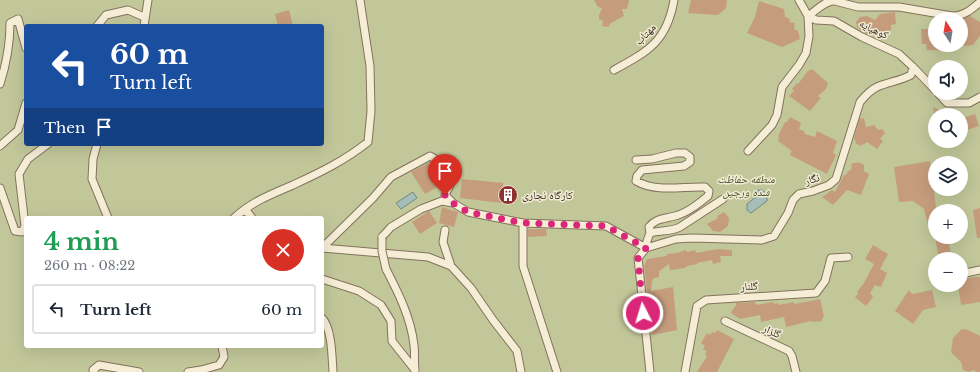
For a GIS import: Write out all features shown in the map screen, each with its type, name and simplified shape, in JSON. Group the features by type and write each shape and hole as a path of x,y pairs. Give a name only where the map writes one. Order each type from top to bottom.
{"street":[{"path":"144,24 148,0"},
{"path":"236,216 261,199 329,168 368,142 371,111 370,66 360,0"},
{"name":"مهتاب","path":"614,70 638,57 654,45 668,26 674,0"},
{"path":"748,151 772,125 777,115 782,87 799,65 806,53 809,36 808,16 799,0"},
{"path":"808,16 831,1 858,7 900,7 952,16 960,16 971,10 980,2"},
{"path":"99,24 106,15 128,10 144,17"},
{"name":"کوهپایه","path":"808,16 816,20 834,22 899,54 913,66 928,82"},
{"path":"0,84 4,73 10,36 10,23 18,19 24,41"},
{"name":"نگار","path":"646,248 676,240 692,238 747,241 762,240 774,236 788,213 793,200 799,194 829,185 836,179 860,102 867,93 877,87 903,80 911,75 913,66"},
{"path":"944,100 947,103 969,104 980,97"},
{"path":"0,146 18,130 24,110"},
{"path":"24,217 19,174 28,159 45,146"},
{"path":"96,146 93,159 92,179 107,216"},
{"path":"636,160 652,159 676,153 685,153 690,157 690,162 684,166 642,170 637,176 636,181 641,184 667,188 705,187 709,191 708,196 686,212 654,221 649,227 650,233 646,248 638,258 650,372"},
{"path":"324,246 373,198 391,177 430,156 446,165 452,181 445,195 453,203 468,212 523,223 606,226 646,248"},
{"path":"0,188 15,231 22,232 24,228"},
{"path":"650,233 659,230 666,231 677,229 723,199"},
{"path":"415,371 414,345 408,320 386,268 382,251 382,237 391,227 421,209 442,201 453,203"},
{"path":"245,209 250,216"},
{"path":"523,223 523,266 556,372"},
{"path":"445,230 444,242 451,266 471,288 517,351 521,372"},
{"path":"324,248 428,257 451,266"},
{"name":"گلنار","path":"685,372 697,306 706,300 816,293 825,281 831,258 848,257"},
{"path":"968,273 980,270"},
{"path":"324,281 359,290 381,305 391,321 392,341 415,371"},
{"path":"324,320 329,334 333,372"},
{"name":"گلزار","path":"725,321 789,351 792,356 796,372"},
{"path":"188,372 219,365 224,357 222,348"},
{"path":"94,372 93,370 100,365 139,372"}],"green space":[{"name":"منطقه حفاظت شده ورجین","path":"0,0 980,0 980,372 0,372"}],"water":[{"path":"758,190 762,190 767,194 767,201 751,213 747,210 747,204 757,196"},
{"path":"413,192 417,198 401,209 396,203"}],"building":[{"path":"594,0 629,0 627,9 622,9 624,16 611,23 608,27 602,26 603,21 599,19 599,15 602,8 598,7"},
{"path":"691,0 727,0 726,8 718,15 688,13"},
{"path":"759,1 784,9 785,17 790,19 789,22 795,23 794,29 798,31 800,39 782,47 747,33 755,17"},
{"path":"289,10 292,24 278,24 275,14"},
{"path":"895,12 896,24 891,25 891,30 877,32 877,30 867,34 857,27 856,22 860,17 867,16 875,20 880,14"},
{"path":"970,16 980,22 980,36 973,45 968,46 968,17"},
{"path":"921,29 928,29 928,50 926,44 922,44"},
{"path":"812,69 828,83 826,89 818,96 821,98 810,111 789,96 794,91 792,89 797,83 798,84 808,71"},
{"path":"975,114 979,126 968,130 968,116"},
{"path":"790,117 801,123 799,129 804,131 805,134 815,137 817,131 837,141 833,153 836,155 827,174 790,155 792,151 778,141 778,136 785,122 787,122"},
{"path":"860,117 861,119 864,118 866,127 874,125 878,130 882,129 885,133 880,139 883,141 877,149 867,142 860,146 856,143 854,138"},
{"path":"928,161 928,196 935,196 936,204 928,204 928,225 924,209 913,201 899,202 894,167"},
{"path":"858,162 864,165 864,171 869,174 861,195 847,190 833,205 822,197 832,190 835,192 844,175 851,170 852,163"},
{"path":"428,163 441,185 425,194 411,172"},
{"path":"462,179 503,183 503,187 513,188 511,204 460,198"},
{"path":"442,207 458,212 454,227 439,223"},
{"path":"980,208 980,238 977,238 973,210"},
{"path":"429,211 437,223 420,234 412,222"},
{"path":"724,212 729,218 728,226 720,232 713,231 707,224 718,218 717,216"},
{"path":"528,229 546,229 547,236 528,237"},
{"path":"936,244 949,244 951,252 938,252"},
{"path":"873,245 888,254 880,269 887,273 881,287 875,285 870,293 873,297 866,306 855,297 874,264 865,259"},
{"path":"718,249 732,250 732,256 720,256 721,262 713,264 712,260 697,263 698,264 687,266 685,268 670,270 669,264 659,271 659,277 654,278 652,281 651,291 673,287 677,330 652,335 644,266 647,259 667,256 667,254 686,250 687,252 695,250 696,253"},
{"path":"980,277 980,302 961,305 959,292 968,292 968,278"},
{"path":"909,290 912,294 928,291 932,292 936,307 923,310 913,324 895,311"},
{"path":"820,299 824,317 822,318 822,321 811,321 786,327 784,317 761,322 760,315 740,319 731,313 736,306 736,303 755,302 756,305 773,302 774,304 778,303 779,305"},
{"path":"962,329 968,330 980,336 980,372 976,372 974,370 969,372 963,370 961,362 951,352 953,338"},
{"path":"717,330 734,339 717,372 697,372 707,356 705,354 707,351 703,349 705,346 701,343 707,333 710,335 712,332 715,333"}],"place":[{"name":"کارگاه نجاری","path":"508,195"}],"route":[{"path":"445,195 453,203 468,212 523,223 606,226 646,248 638,258 643,313"}]}
